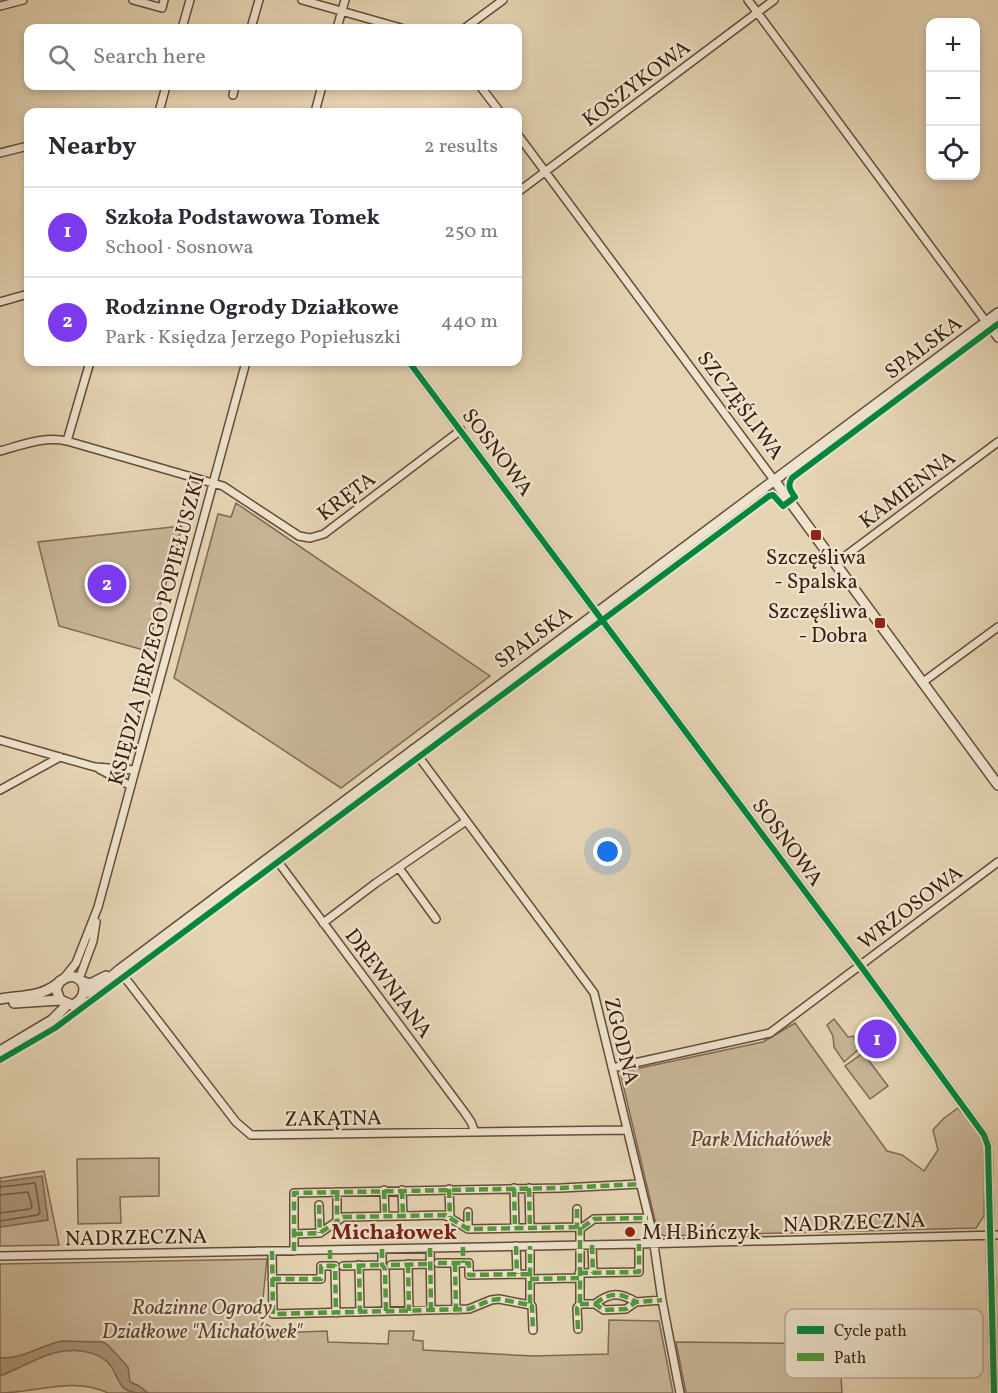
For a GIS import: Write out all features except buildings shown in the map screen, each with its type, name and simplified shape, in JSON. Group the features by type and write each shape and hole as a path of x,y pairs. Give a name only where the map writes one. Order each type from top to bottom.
{"street":[{"path":"0,6 23,0"},
{"path":"133,0 162,8 164,0"},
{"path":"183,24 190,0"},
{"path":"252,24 259,0"},
{"path":"302,0 387,24"},
{"path":"338,24 345,0"},
{"path":"470,24 503,0"},
{"path":"748,0 998,338"},
{"name":"KOSZYKOWA","path":"522,189 774,0"},
{"path":"160,108 165,90"},
{"path":"233,95 235,90"},
{"path":"316,108 321,90"},
{"path":"483,90 497,108"},
{"name":"SZCZĘŚLIWA","path":"522,140 998,785"},
{"path":"0,153 24,147"},
{"path":"0,302 24,295"},
{"name":"SPALSKA","path":"84,993 96,990 119,970 413,749 998,313"},
{"path":"67,441 89,366"},
{"name":"KSIĘDZA JERZEGO POPIEŁUSZKI","path":"62,980 76,963 98,907 245,366"},
{"name":"SOSNOWA","path":"413,366 984,1135 988,1146 995,1235 994,1393"},
{"name":"KRĘTA","path":"0,451 51,438 67,441 224,486 299,536 314,538 324,534 461,430"},
{"name":"KAMIENNA","path":"836,563 998,442"},
{"path":"923,682 998,627"},
{"path":"0,740 94,766 135,770"},
{"name":"ZGODNA","path":"413,749 594,993 654,1244 680,1393"},
{"path":"0,790 60,757"},
{"path":"94,766 131,786"},
{"path":"323,923 466,821"},
{"name":"DREWNIANA","path":"273,855 465,1113 475,1132"},
{"name":"WRZOSOWA","path":"612,1068 770,1033 998,862"},
{"path":"399,868 436,919"},
{"name":"KSIĘDZA JERZEGO POPIEŁUSZKI","path":"80,980 93,940 98,907"},
{"name":"SPALSKA","path":"80,980 90,984 119,970"},
{"name":"ZAKĄTNA","path":"119,970 236,1122 251,1135 627,1130"},
{"path":"71,976 80,980 84,993 80,1001 0,1000 35,994 52,988 71,976"},
{"path":"62,980 56,988 63,1002"},
{"path":"0,1051 52,1020 63,1002"},
{"path":"294,1251 294,1193 561,1188 640,1184"},
{"path":"514,1188 515,1228"},
{"path":"529,1188 530,1228"},
{"path":"449,1189 450,1217"},
{"path":"402,1190 403,1216"},
{"path":"384,1191 385,1216"},
{"path":"337,1192 337,1220"},
{"path":"320,1205 320,1233"},
{"path":"577,1209 580,1304 578,1329"},
{"path":"468,1212 468,1229"},
{"path":"294,1234 320,1233 343,1217 445,1215 468,1229 578,1227 594,1219 648,1218"},
{"name":"NADRZECZNA","path":"0,1256 654,1244 995,1235"},
{"path":"438,1263 469,1263 469,1275 530,1276 639,1272 639,1244"},
{"path":"592,1245 593,1273"},
{"path":"516,1246 517,1274"},
{"path":"530,1246 530,1305 532,1306 533,1330"},
{"path":"430,1248 431,1311"},
{"path":"463,1248 463,1263"},
{"path":"382,1249 386,1311"},
{"path":"330,1250 330,1266"},
{"path":"272,1251 273,1314 456,1310 470,1309 499,1299 530,1305"},
{"path":"455,1263 456,1310"},
{"path":"343,1266 382,1264"},
{"path":"408,1264 409,1311"},
{"path":"391,1265 430,1264"},
{"path":"359,1265 360,1312"},
{"path":"272,1279 321,1278 321,1266 335,1266 336,1313"},
{"path":"595,1304 606,1295 625,1295 636,1302 662,1300"},
{"path":"580,1304 595,1304 604,1310 627,1310 636,1302"}],"green space":[{"path":"236,503 490,676 341,788 174,678 218,514 231,517"},
{"path":"181,526 147,651 59,626 38,542"},
{"path":"834,1019 848,1037 853,1036 859,1049 844,1062 834,1047 833,1036 827,1025"},
{"name":"Park Michałówek","path":"795,1023 887,1151 902,1155 924,1171 938,1150 933,1130 958,1108 977,1130 985,1148 984,1216 976,1228 665,1236 658,1233 621,1076 626,1071 763,1042"},
{"path":"863,1053 888,1086 870,1099 845,1066"},
{"path":"159,1158 159,1196 120,1197 121,1223 78,1224 77,1159"},
{"path":"44,1171 59,1245 0,1246 0,1178"},
{"name":"Rodzinne Ogrody Działkowe \"Michałówek\"","path":"267,1259 261,1321 274,1329 275,1333 327,1331 328,1342 388,1344 389,1331 414,1331 413,1340 423,1341 423,1350 533,1356 608,1354 609,1320 659,1321 673,1393 108,1393 95,1388 68,1386 0,1393 0,1264"},
{"path":"676,1342 785,1343 785,1378 841,1378 842,1393 686,1393"}],"water":[{"path":"42,1176 48,1220 0,1227 0,1182"},
{"path":"61,1341 103,1342 128,1367 130,1382 148,1393 127,1390 122,1386 111,1366 102,1358 78,1351 57,1352 0,1376 0,1358 23,1354"}],"marked path":[{"path":"294,1251 294,1193 561,1188 640,1184"},
{"path":"514,1188 515,1228"},
{"path":"529,1188 530,1228"},
{"path":"449,1189 450,1217"},
{"path":"384,1190 385,1216"},
{"path":"402,1190 403,1216"},
{"path":"337,1192 337,1220"},
{"path":"319,1205 320,1233"},
{"path":"577,1209 577,1227"},
{"path":"468,1212 468,1229"},
{"path":"294,1234 320,1233 343,1217 445,1215 468,1229 583,1227 594,1219 648,1218"},
{"path":"578,1329 580,1227"},
{"path":"579,1273 639,1272 639,1244"},
{"path":"592,1245 593,1273"},
{"path":"516,1246 517,1274"},
{"path":"272,1251 273,1314 469,1309 499,1299 530,1305 530,1246"},
{"path":"463,1247 463,1263"},
{"path":"430,1248 431,1310"},
{"path":"382,1249 386,1311"},
{"path":"330,1250 330,1266"},
{"path":"438,1263 469,1263 469,1275 530,1274"},
{"path":"455,1263 456,1310"},
{"path":"408,1264 409,1311"},
{"path":"391,1265 430,1264"},
{"path":"359,1265 360,1312"},
{"path":"343,1266 382,1265"},
{"path":"272,1279 321,1279 321,1266 335,1266 336,1313"},
{"path":"530,1279 579,1278"},
{"path":"595,1304 610,1295 625,1296 636,1302"},
{"path":"580,1304 595,1304 604,1310 626,1309 636,1302 662,1300"},
{"path":"530,1305 532,1306 533,1330"}],"cycle path":[{"path":"0,1060 55,1028 769,496 773,495 783,506 795,497 790,488 792,478 998,324"},
{"path":"412,366 860,965 984,1135 988,1146 994,1393"}],"place":[{"name":"Szczęśliwa - Spalska","path":"816,535"},
{"name":"Rodzinne Ogrody Działkowe","path":"107,584"},
{"name":"Szczęśliwa - Dobra","path":"880,623"},
{"name":"Szkoła Podstawowa Tomek","path":"877,1039"},
{"name":"M H Bińczyk","path":"630,1232"}],"district":[{"name":"Michałowek","path":"394,1231"}]}
